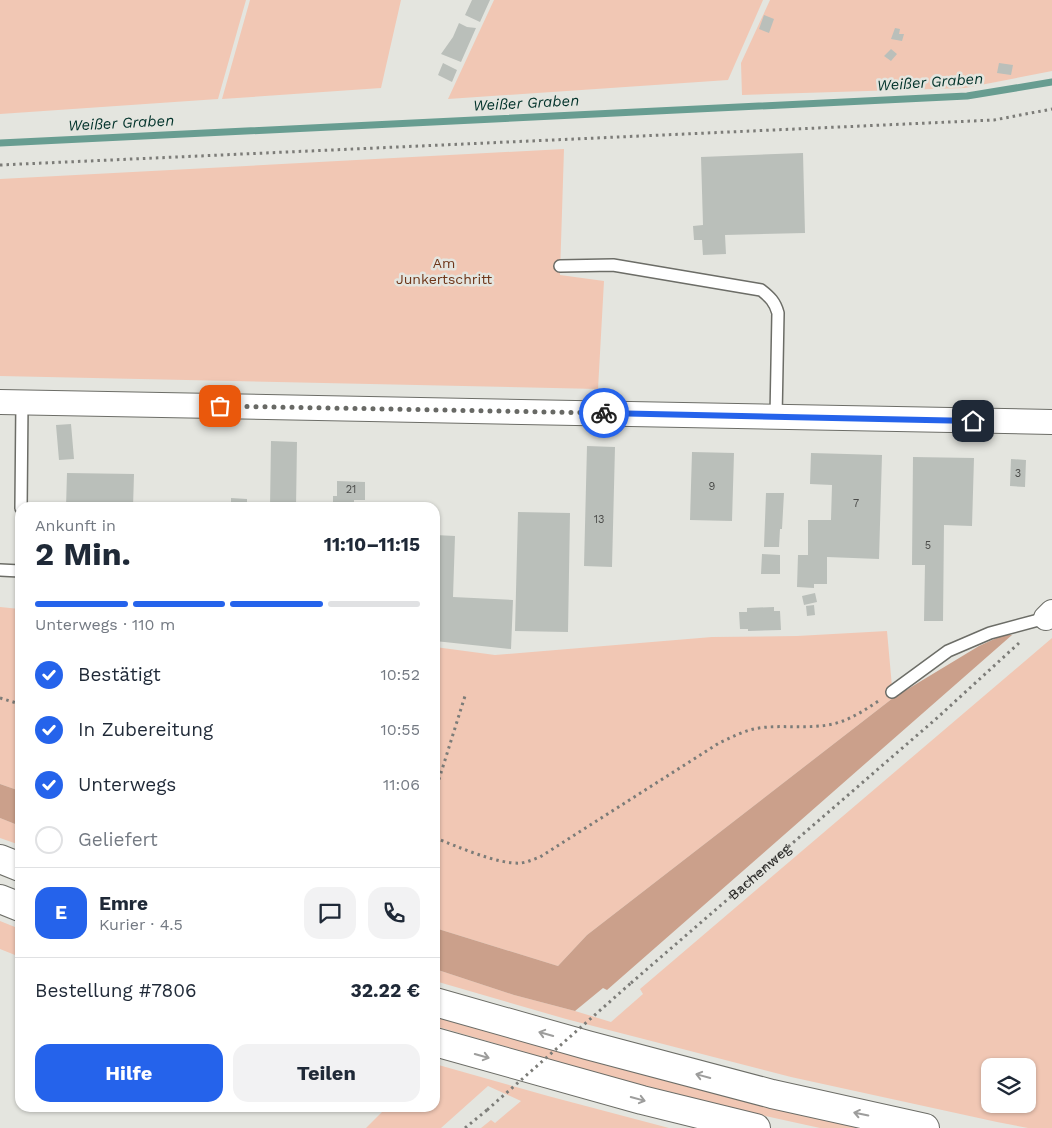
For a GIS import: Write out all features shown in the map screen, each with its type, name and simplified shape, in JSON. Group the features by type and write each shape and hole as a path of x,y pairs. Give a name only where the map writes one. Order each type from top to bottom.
{"highway":[{"path":"0,859 15,865"},
{"path":"0,899 15,904"},
{"path":"440,1003 577,1043 772,1094 925,1128"},
{"path":"440,1043 642,1100 756,1128"}],"street":[{"path":"11,402 1052,422"}],"lane":[{"path":"560,266 613,265 761,290 775,303 778,313 776,417"},
{"path":"11,402 20,502"},
{"path":"0,570 15,571"},
{"path":"892,692 948,651 990,633 1049,615"}],"path":[{"path":"0,165 994,120 1052,110"},
{"name":"Bachenweg","path":"465,1128 938,718 1049,615"},
{"path":"440,840 500,861 528,862 540,857 719,743 733,736 759,728 825,725 842,721 858,714 892,692"},
{"path":"440,776 465,696"},
{"path":"0,698 15,702"}],"green space":[{"path":"0,0 246,0 218,99 0,114"},
{"path":"250,0 401,0 381,88 222,99"},
{"path":"494,0 763,0 728,80 448,99"},
{"path":"770,0 1052,0 1052,71 965,88 742,95 741,63"},
{"name":"Am Junkertschritt","path":"564,149 560,275 604,281 598,389 0,376 0,179"},
{"path":"0,607 15,608 15,789 0,784"},
{"path":"887,631 893,698 587,935 558,966 440,930 440,648 495,655 712,637 797,636"},
{"path":"1052,638 1052,1128 1028,1128 997,1122 791,1077 566,1019 440,982 440,971 514,995 611,1022 643,994 640,989"},
{"path":"0,818 15,824 15,843 0,838"},
{"path":"0,921 15,927 15,955 0,949"},
{"path":"440,1018 609,1066 860,1128 820,1128 607,1076 440,1027"},
{"path":"440,1065 669,1128 481,1128 491,1120 495,1123 521,1101 488,1086 441,1128 366,1128 382,1112 440,1112"}],"shaded area":[{"path":"1003,635 1012,635 607,990 603,988 575,1011 514,995 440,971 440,930 558,966 587,935 893,698 979,646"},
{"path":"0,784 15,789 15,824 0,818"}],"building":[{"path":"472,0 490,0 480,22 465,15"},
{"path":"764,15 774,19 769,33 759,29"},
{"path":"459,23 467,27 476,28 461,62 441,54 453,37"},
{"path":"895,28 900,29 899,34 904,34 902,41 891,39"},
{"path":"891,49 897,54 891,61 884,56"},
{"path":"443,63 457,70 452,82 438,75"},
{"path":"999,63 1013,65 1011,75 997,73"},
{"path":"803,153 805,233 725,235 726,254 703,255 702,240 694,240 693,226 703,225 701,157"},
{"path":"71,424 74,459 59,460 56,425"},
{"path":"271,441 297,442 296,502 270,502"},
{"path":"587,446 615,447 612,567 584,566"},
{"path":"692,452 734,453 732,521 690,520"},
{"path":"811,453 882,455 879,559 827,557 827,584 814,584 814,588 797,587 798,555 808,555 808,520 831,520 832,485 810,484"},
{"path":"913,457 974,458 972,526 944,525 943,621 924,621 925,565 912,565"},
{"path":"1011,459 1026,460 1025,487 1010,486"},
{"path":"67,473 134,474 133,502 66,502"},
{"path":"337,481 365,482 365,500 333,502 333,496 337,496"},
{"path":"766,493 784,493 779,547 764,547"},
{"path":"231,498 247,499 247,502 231,502"},
{"path":"518,512 570,513 568,632 515,631"},
{"path":"440,535 455,536 453,597 513,600 511,649 440,642"},
{"path":"762,554 780,555 780,574 761,574"},
{"path":"815,593 817,602 804,605 802,596"},
{"path":"814,605 815,615 807,616 806,606"},
{"path":"774,607 774,611 780,611 781,630 748,631 748,629 740,629 739,612 747,612 747,608"}],"waterway":[{"name":"Weißer Graben","path":"0,143 967,96 1052,82"}],"way so far":[{"path":"220,406 604,413"}],"route":[{"path":"604,413 973,421"}]}
